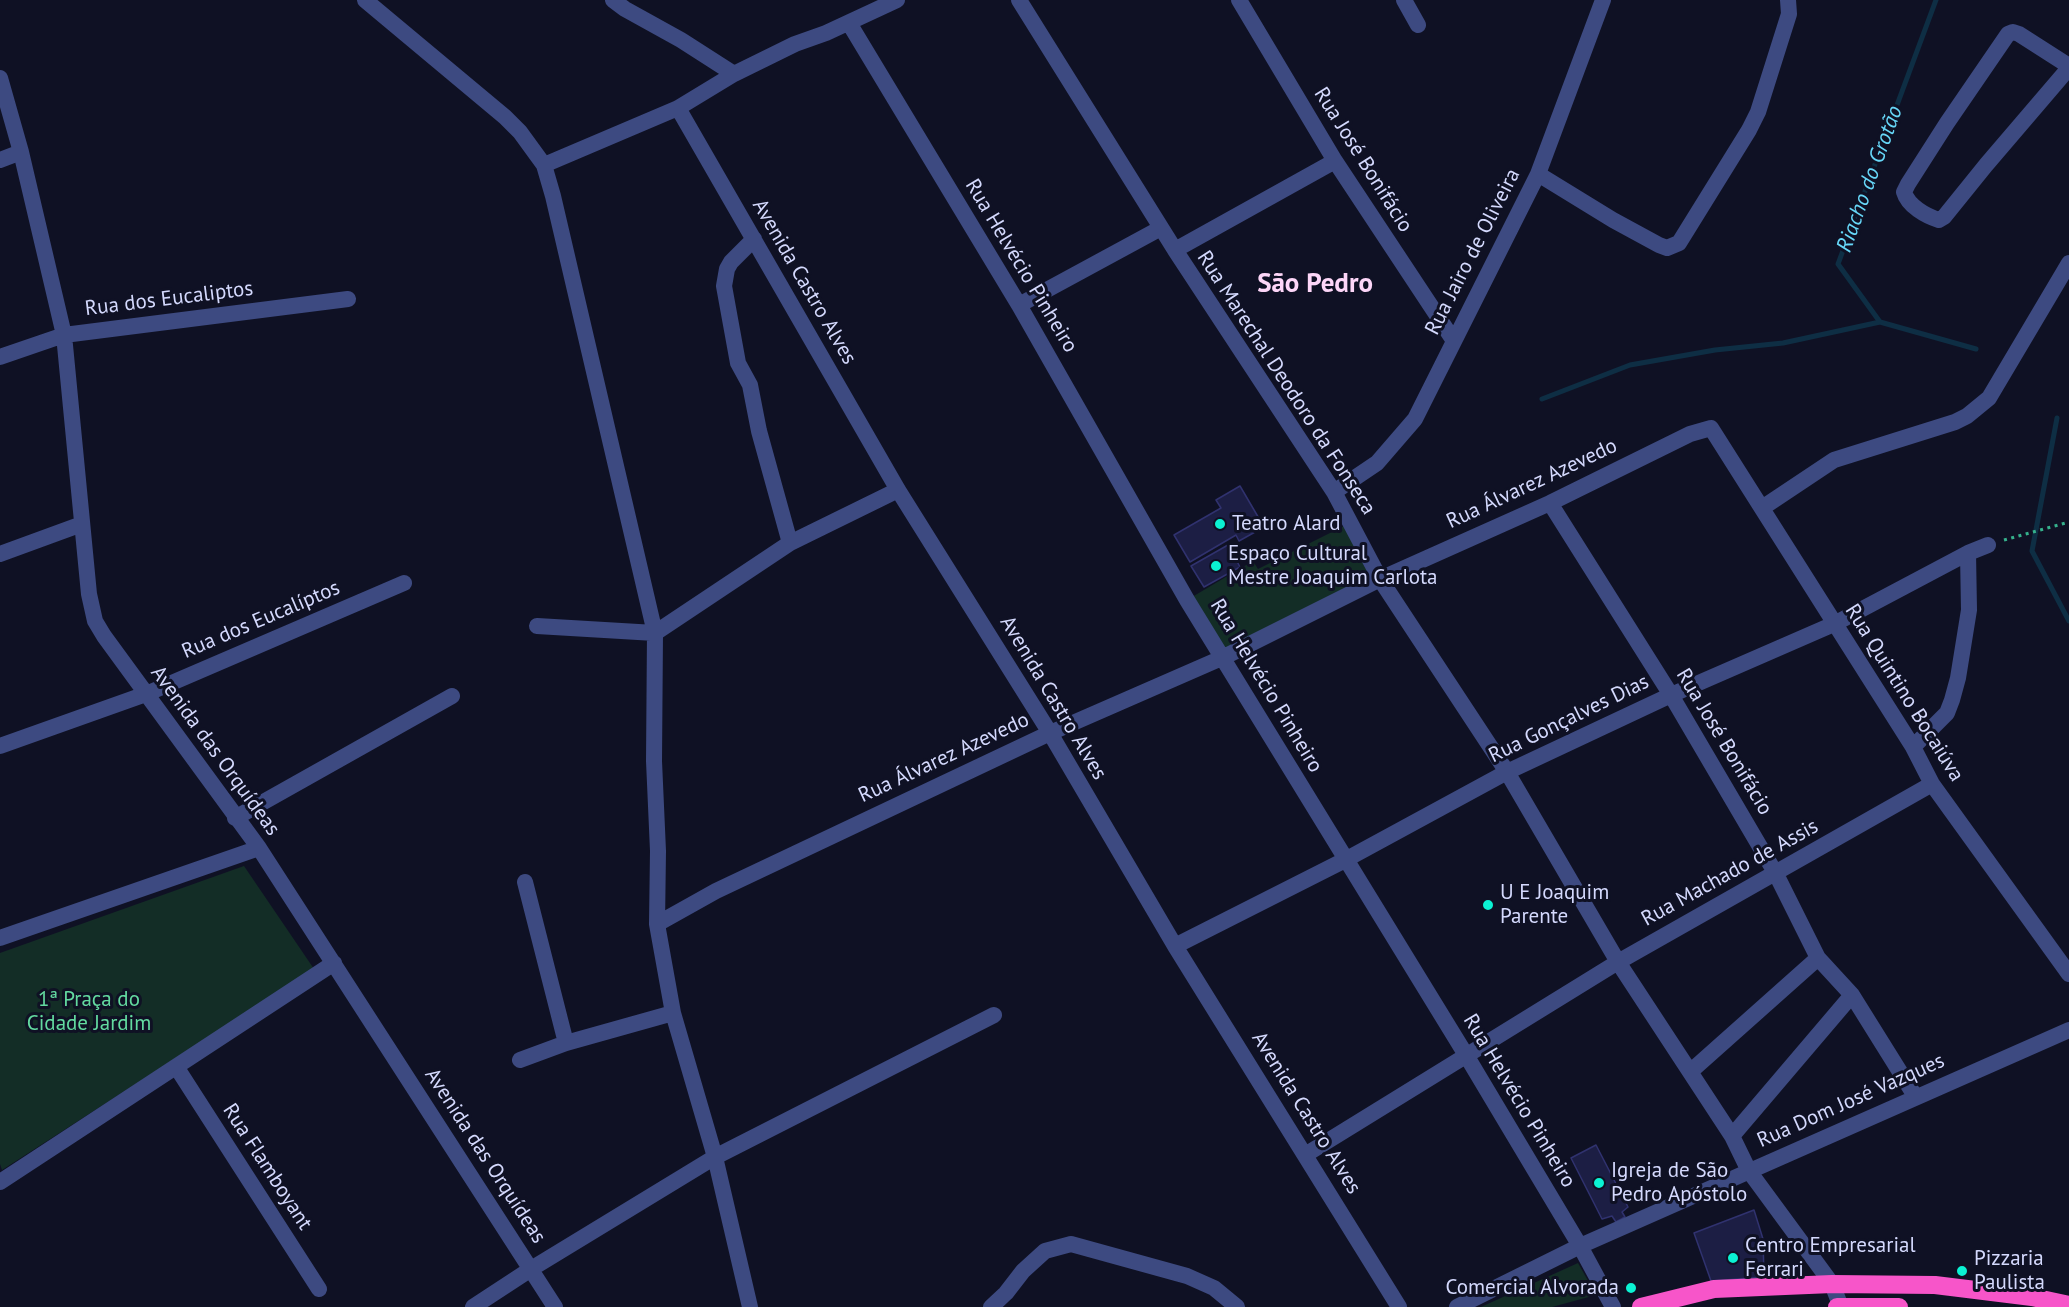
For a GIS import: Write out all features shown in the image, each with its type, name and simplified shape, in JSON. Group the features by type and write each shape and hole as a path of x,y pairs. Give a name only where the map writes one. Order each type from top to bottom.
{"highway":[{"path":"1641,1307 1714,1289 1832,1284 1935,1285 2032,1297 2069,1305"},
{"path":"1840,1307 1899,1307"}],"street":[{"path":"365,0 505,117 520,132 544,165 655,633 654,761 658,851 657,924 674,1013 715,1157 749,1305"},
{"path":"613,0 734,74"},
{"path":"544,165 678,108 734,74 795,44 849,23 897,0"},
{"name":"Rua Marechal Deodoro da Fonseca","path":"1019,0 1175,250 1334,492 1380,579 1507,772 1618,962 1732,1136 1749,1171 1832,1284 1840,1307"},
{"name":"Rua José Bonifácio","path":"1239,0 1335,161 1454,341"},
{"path":"1404,0 1418,25"},
{"name":"Rua Jairo de Oliveira","path":"1334,492 1377,463 1415,419 1538,174 1604,0"},
{"path":"1538,174 1659,245 1667,248 1679,243 1739,149 1754,121 1789,14 1788,0"},
{"name":"Rua Helvécio Pinheiro","path":"849,23 1019,305 1187,600 1466,1055 1580,1246 1613,1307"},
{"path":"2015,32 2069,67 1986,165 1949,213 1939,220 1933,219 1906,199 1904,192 1947,123 2008,34 2015,32"},
{"name":"Avenida das Orquídeas","path":"0,78 21,152 64,335 89,594 95,621 235,818 259,848 555,1307"},
{"name":"Avenida Castro Alves","path":"678,108 898,490 1050,733 1175,946 1399,1307"},
{"path":"0,160 21,152"},
{"path":"1175,250 1335,161"},
{"path":"1019,305 1161,228"},
{"path":"754,239 731,262 724,285 738,363 750,385 759,431 790,543"},
{"path":"1762,508 1834,460 1967,416 1989,398 2069,263"},
{"name":"Rua dos Eucaliptos","path":"0,357 64,335 348,299"},
{"name":"Rua Álvarez Azevedo","path":"657,924 716,891 1050,733 1224,657 1380,579 1550,502 1690,434 1711,428"},
{"name":"Rua Quintino Bocaiúva","path":"1711,428 1913,747 1932,784 2069,974"},
{"path":"537,626 655,633 790,543 898,490"},
{"name":"Rua José Bonifácio","path":"1550,502 1671,695 1776,874 1818,958 1852,995 1915,1096"},
{"path":"0,554 82,524"},
{"name":"Rua Gonçalves Dias","path":"1175,946 1345,860 1507,772 1671,695 1834,624 1968,553 1988,545"},
{"path":"1913,747 1947,713 1952,700 1958,678 1969,610 1968,553"},
{"name":"Rua dos Eucalíptos","path":"0,746 146,694 404,583"},
{"path":"235,818 452,696"},
{"name":"Rua Machado de Assis","path":"1305,1155 1618,962 1932,784"},
{"path":"1,934 259,848"},
{"path":"525,882 566,1043"},
{"path":"1690,1072 1818,958"},
{"path":"0,1182 334,963"},
{"path":"1732,1136 1852,995"},
{"path":"520,1060 566,1043 674,1013"},
{"path":"473,1307 715,1157 994,1015"},
{"name":"Rua Dom José Vazques","path":"1457,1307 1580,1246 1915,1096 2069,1030"},
{"name":"Rua Flamboyant","path":"177,1068 319,1289"},
{"path":"991,1307 1006,1293 1023,1271 1045,1251 1071,1244 1187,1276 1214,1288 1237,1307"}],"path":[{"path":"1988,545 2069,522"}],"green space":[{"path":"1350,523 1380,579 1224,657 1187,600 1253,561 1258,569"},
{"name":"1ª Praça do Cidade Jardim","path":"244,866 314,969 2,1170 0,1164 0,953"},
{"path":"1578,1263 1596,1295 1552,1307 1481,1307"}],"building":[{"path":"1240,486 1264,527 1239,541 1236,535 1190,562 1174,535 1221,508 1216,500"},
{"name":"Espaço Cultural Mestre Joaquim Carlota","path":"1228,545 1240,567 1204,587 1191,566"},
{"name":"Igreja de São Pedro Apóstolo","path":"1596,1145 1628,1207 1622,1212 1625,1217 1616,1222 1612,1216 1602,1219 1571,1158"},
{"name":"Centro Empresarial Ferrari","path":"1754,1210 1763,1239 1764,1277 1711,1281 1694,1233"}],"waterway":[{"name":"Riacho do Grotão","path":"1936,0 1838,264 1880,322 1976,349"},
{"path":"1542,399 1630,365 1715,350 1783,343 1880,322"},
{"name":"Riacho do Grotão","path":"2057,418 2032,551 2069,621"}],"place":[{"name":"Teatro Alard","path":"1220,524"},
{"name":"Espaço Cultural Mestre Joaquim Carlota","path":"1216,566"},
{"name":"U E Joaquim Parente","path":"1488,905"},
{"name":"Igreja de São Pedro Apóstolo","path":"1599,1183"},
{"name":"Centro Empresarial Ferrari","path":"1733,1258"},
{"name":"Pizzaria Paulista","path":"1962,1271"},
{"name":"Comercial Alvorada","path":"1631,1288"}],"district":[{"name":"São Pedro","path":"1315,284"}]}
